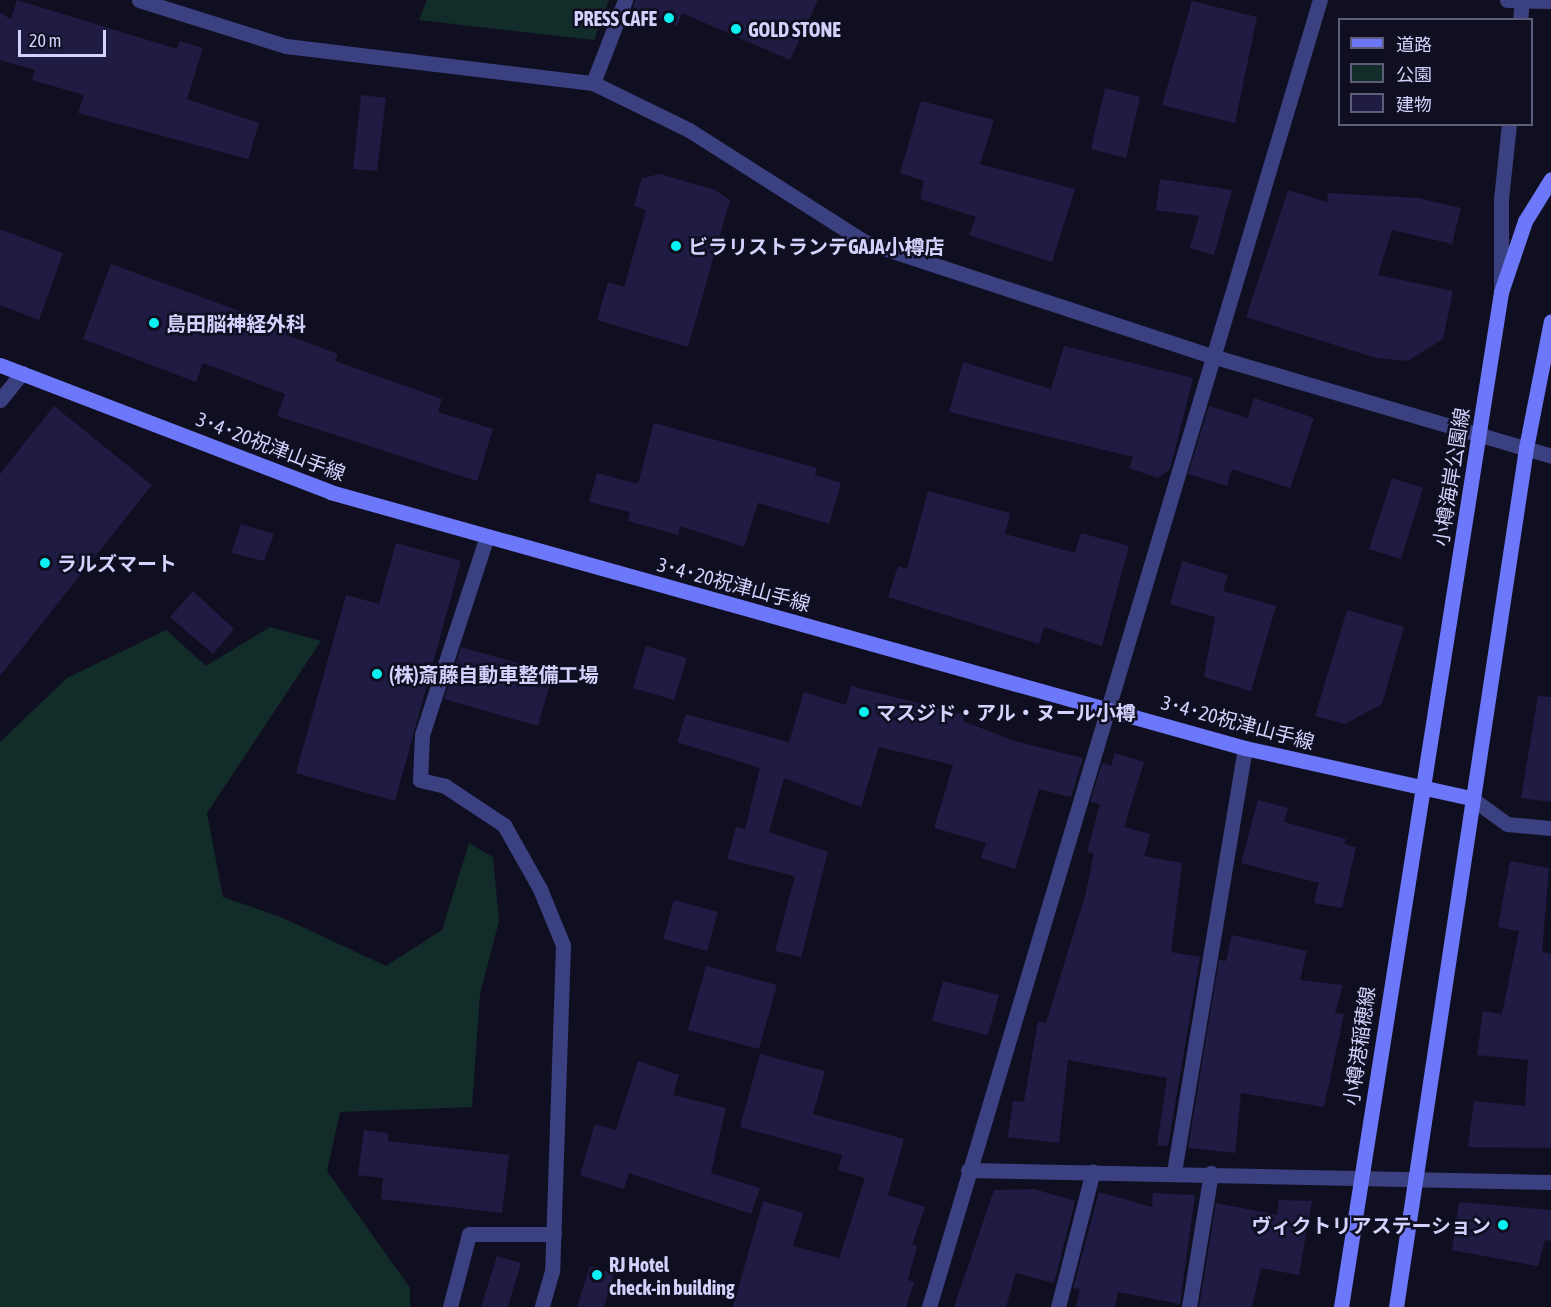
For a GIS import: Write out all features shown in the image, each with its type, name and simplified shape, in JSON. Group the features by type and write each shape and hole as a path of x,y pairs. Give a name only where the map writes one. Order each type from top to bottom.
{"main road":[{"name":"小樽海岸公園線","path":"1418,791 1480,436 1502,292 1525,220 1551,179"},
{"path":"1396,1307 1417,1178 1471,798 1526,448 1551,321"},
{"name":"3･4･20祝津山手線","path":"0,364 330,492 1106,707 1245,748 1418,791 1471,798"},
{"name":"小樽港稲穂線","path":"1341,1307 1418,791"}],"street":[{"path":"139,0 286,46 593,83 688,130 865,242 1212,356 1551,456"},
{"path":"593,83 625,0"},
{"path":"929,1307 1106,707 1166,526 1212,356 1320,0"},
{"path":"1507,0 1551,2"},
{"path":"1521,18 1522,2"},
{"path":"1502,292 1501,199 1509,126"},
{"path":"0,400 22,373"},
{"path":"487,536 422,735 420,780 445,786 504,825 540,889 563,945 554,1234 542,1307"},
{"path":"1174,1172 1245,748"},
{"path":"1471,798 1507,824 1551,828"},
{"path":"968,1170 1174,1172 1551,1182"},
{"path":"1058,1307 1093,1172"},
{"path":"1189,1307 1210,1173"},
{"path":"450,1307 469,1234 554,1234"}],"green space":[{"path":"427,0 609,0 594,40 419,20"},
{"path":"270,627 321,641 207,813 223,897 283,918 386,966 442,930 469,843 493,857 499,921 480,994 472,1107 340,1112 327,1171 410,1288 410,1307 0,1307 0,742 67,678 166,630 206,666"}],"building":[{"path":"17,0 177,49 180,41 203,48 187,99 259,123 248,159 78,113 84,95 32,80 35,70 0,60 0,13 11,19"},
{"path":"635,0 818,0 790,60 682,13 677,26 633,7"},
{"path":"1192,1 1257,17 1235,123 1162,105"},
{"path":"1105,88 1140,97 1126,158 1091,149"},
{"path":"361,95 386,98 377,171 353,169"},
{"path":"921,101 994,120 980,164 1075,189 1052,262 969,235 976,217 920,199 924,181 900,173"},
{"name":"ビラリストランテGAJA小樽店","path":"660,174 715,190 730,200 688,347 597,320 608,282 624,287 646,210 634,206 642,178"},
{"path":"1160,179 1232,190 1214,255 1190,248 1199,216 1156,210"},
{"path":"1288,190 1327,202 1328,193 1418,198 1461,208 1452,244 1392,230 1378,275 1453,291 1443,339 1408,361 1376,358 1246,317"},
{"path":"0,229 63,253 39,320 0,305"},
{"path":"111,264 289,329 287,335 338,354 335,361 442,399 438,412 493,429 477,481 277,416 285,394 203,363 196,382 83,339"},
{"path":"1064,346 1193,378 1170,469 1158,478 1129,468 1133,457 949,412 963,362 1051,389"},
{"path":"1254,398 1314,418 1290,488 1232,469 1227,486 1188,474 1209,406 1248,418"},
{"name":"ラルズマート","path":"54,406 152,485 0,676 0,474"},
{"path":"654,423 817,468 815,475 841,483 829,524 758,503 744,547 680,526 678,535 628,521 630,512 589,502 597,473 638,484"},
{"path":"1392,478 1423,488 1401,559 1369,549"},
{"path":"928,491 1010,513 1005,534 1075,553 1081,533 1129,546 1102,646 1044,627 1039,644 888,597 898,566 907,569"},
{"path":"241,524 274,534 264,561 231,553"},
{"name":"(株)斎藤自動車整備工場","path":"396,543 461,561 395,801 296,773 346,595 379,604"},
{"path":"1182,561 1228,575 1223,591 1276,606 1251,691 1204,677 1215,617 1170,604"},
{"path":"193,591 234,629 213,654 170,617"},
{"path":"1347,610 1404,627 1382,704 1345,724 1315,716"},
{"path":"646,646 687,658 674,700 633,688"},
{"path":"461,647 553,673 538,726 444,699"},
{"path":"851,686 965,715 963,721 1014,741 1083,758 1071,797 1039,789 1015,869 981,858 986,843 934,828 953,765 879,747 861,807 784,778 769,832 828,852 801,957 775,951 795,876 727,859 736,827 745,829 760,768 677,742 686,714 789,742 804,692 846,705"},
{"path":"1538,696 1551,697 1551,802 1521,798"},
{"path":"1115,753 1144,762 1124,827 1150,834 1144,856 1182,863 1171,952 1200,957 1168,1146 1157,1145 1167,1078 1068,1060 1059,1143 1008,1137 1013,1101 1024,1102 1038,1021 1046,1023 1085,896 1094,854 1087,852 1100,804 1090,802 1102,763 1111,766"},
{"path":"1258,800 1288,808 1284,822 1346,839 1344,844 1356,847 1342,908 1314,903 1319,883 1241,863"},
{"path":"1510,861 1549,868 1542,952 1551,954 1551,1148 1468,1147 1474,1101 1525,1106 1528,1060 1477,1055 1483,1011 1502,1014 1519,931 1498,927"},
{"path":"674,900 718,912 707,951 663,939"},
{"path":"1232,935 1307,951 1300,980 1343,985 1335,1013 1344,1014 1324,1107 1241,1093 1235,1153 1188,1148 1219,960 1226,961"},
{"path":"706,966 777,985 759,1049 688,1030"},
{"path":"943,981 999,995 988,1035 932,1021"},
{"path":"760,1054 825,1071 813,1114 904,1139 888,1195 925,1207 912,1245 917,1246 908,1280 914,1282 906,1307 733,1307 763,1201 803,1213 793,1246 839,1258 865,1178 838,1170 842,1155 740,1127"},
{"path":"638,1061 679,1075 673,1095 726,1108 711,1173 760,1188 751,1214 629,1173 624,1189 580,1175 595,1124 616,1130"},
{"path":"364,1130 388,1133 388,1141 509,1155 502,1213 381,1199 383,1178 358,1175"},
{"path":"1034,1189 1075,1201 1054,1283 1016,1273 1006,1307 954,1307 994,1190"},
{"path":"1099,1192 1152,1207 1153,1193 1195,1195 1180,1304 1118,1292 1115,1307 1076,1307 1080,1289 1073,1288"},
{"path":"1279,1200 1312,1201 1299,1275 1261,1268 1252,1307 1199,1307 1216,1203 1277,1215"},
{"name":"ヴィクトリアステーション","path":"1459,1202 1551,1210 1551,1241 1545,1240 1538,1266 1452,1250"},
{"path":"497,1256 521,1263 508,1307 481,1307"},
{"path":"590,1266 614,1274 604,1307 577,1307"}],"place":[{"name":"PRESS CAFE","path":"669,18"},
{"name":"GOLD STONE","path":"736,29"},
{"name":"ビラリストランテGAJA小樽店","path":"676,246"},
{"name":"島田脳神経外科","path":"154,323"},
{"name":"ラルズマート","path":"45,563"},
{"name":"(株)斎藤自動車整備工場","path":"377,674"},
{"name":"マスジド・アル・ヌール小樽","path":"864,712"},
{"name":"ヴィクトリアステーション","path":"1503,1225"},
{"name":"RJ Hotel check-in building","path":"597,1275"}]}
